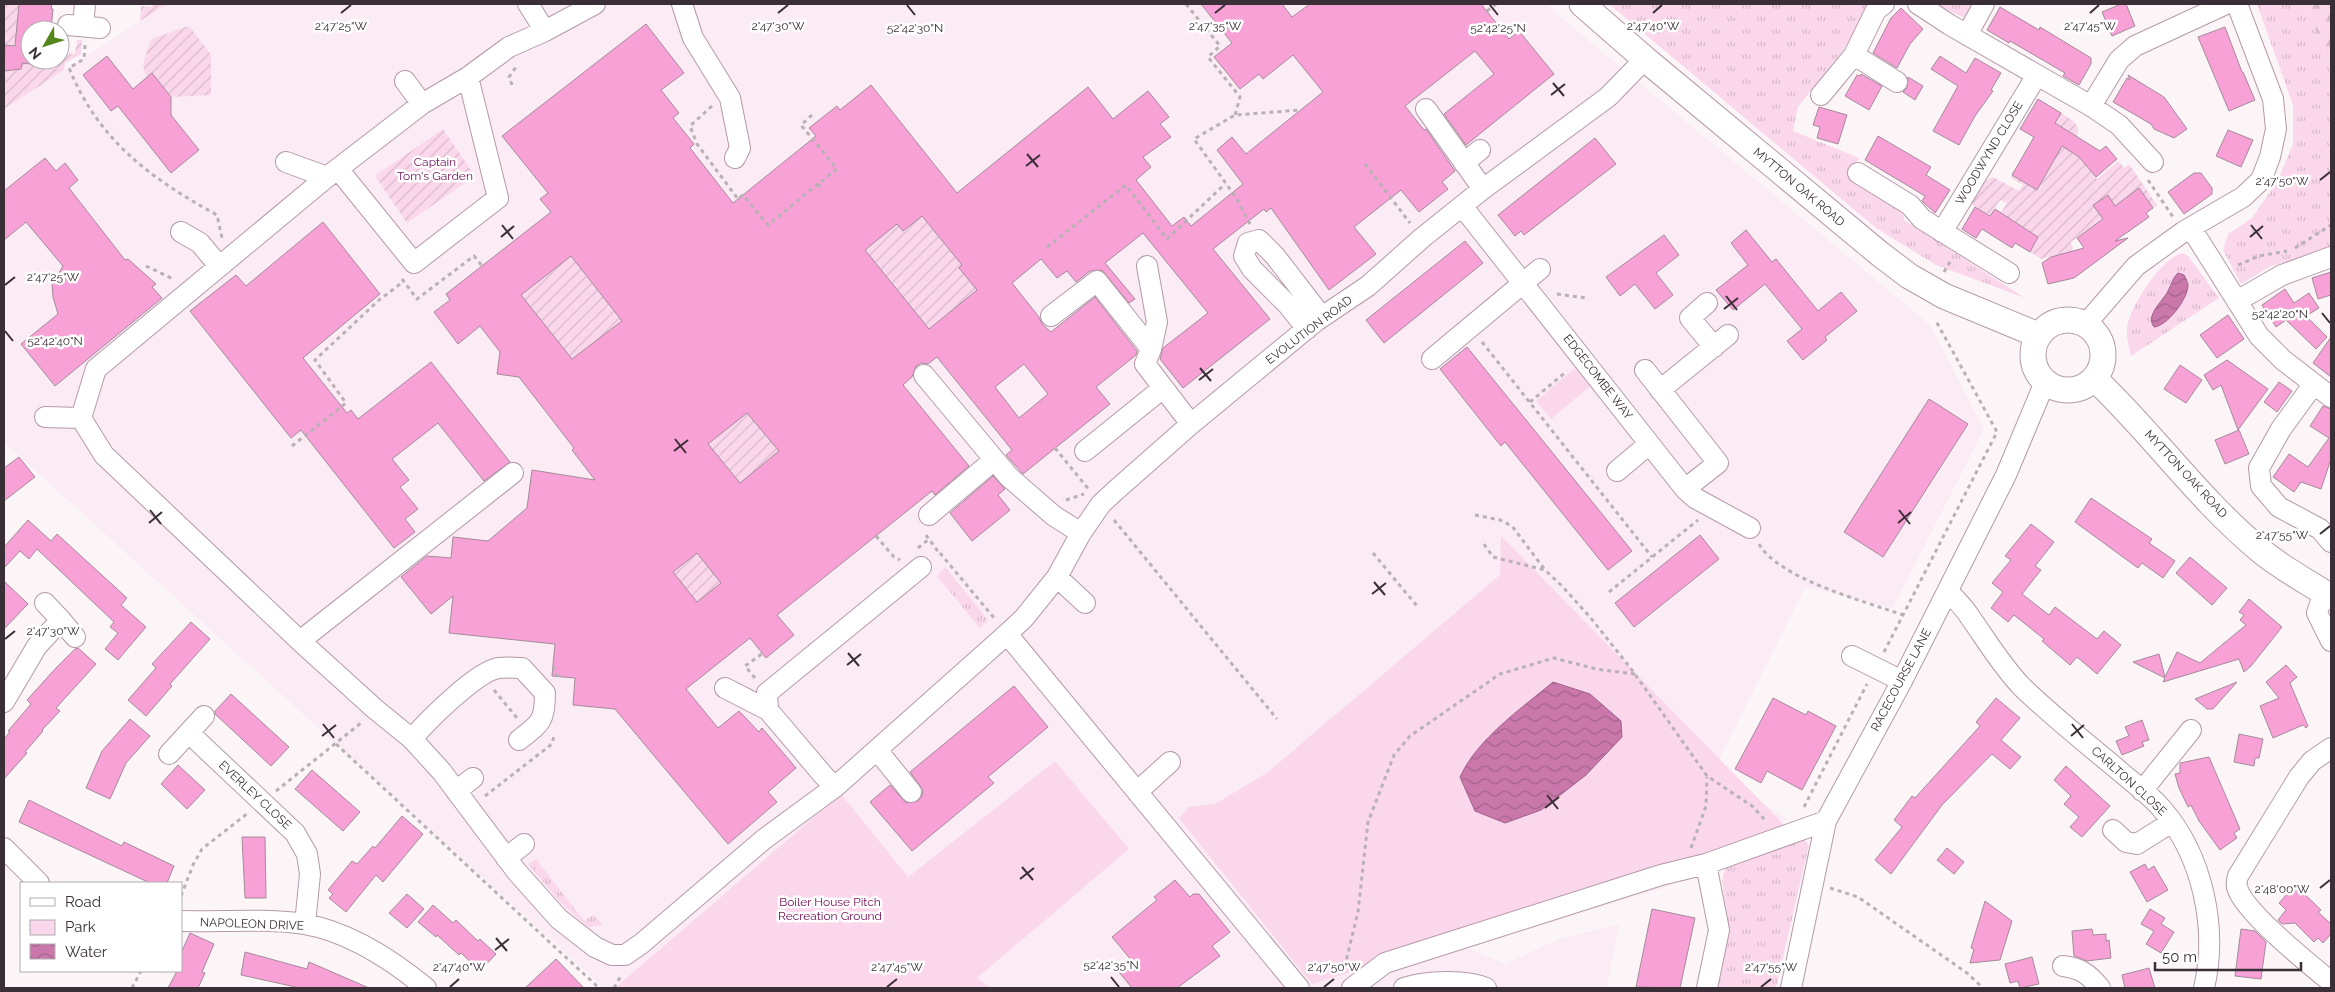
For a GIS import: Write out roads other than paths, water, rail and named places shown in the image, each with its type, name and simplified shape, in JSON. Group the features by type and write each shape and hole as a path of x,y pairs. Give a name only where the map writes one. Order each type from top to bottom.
{"main road":[{"name":"MYTTON OAK ROAD","path":"1582,4 1645,59 1872,248 1909,276 1953,300 2038,335"},
{"path":"2070,320 2085,324 2093,330 2100,341 2104,354 2102,367 2095,379 2087,386 2076,390 2055,388 2045,382 2037,372 2032,359 2033,347 2038,335 2058,321 2070,320"},
{"name":"MYTTON OAK ROAD","path":"2095,379 2115,398 2207,500 2260,550 2328,595"}],"street":[{"path":"84,27 85,4"},
{"path":"528,4 545,31"},
{"path":"45,418 81,418 96,369 332,173 422,104 468,77 509,47 545,31 595,4"},
{"path":"682,4 693,38 730,98 740,148 735,158"},
{"path":"1822,95 1854,55 1876,10 1884,4"},
{"path":"1918,4 1950,25 2091,106 2119,125 2151,171"},
{"path":"1967,35 1984,4"},
{"path":"2091,106 2119,60 2135,46 2226,4"},
{"path":"2085,324 2136,266 2187,230 2243,197 2260,180 2270,157 2276,129 2272,99 2236,4"},
{"path":"1854,55 1897,82"},
{"name":"EVOLUTION ROAD","path":"81,418 104,455 300,641 375,709 412,739 456,791 506,858 559,918 595,947 612,956 625,955 641,944 693,890 835,787 1024,618 1057,576 1081,533 1101,504 1114,490 1314,323 1368,286 1422,238 1462,206 1608,97 1645,59"},
{"name":"WOODWYND CLOSE","path":"1942,232 2037,75"},
{"path":"286,162 332,173 414,263 498,198 468,77"},
{"path":"405,81 422,104"},
{"path":"1426,109 1483,190"},
{"path":"1464,163 1480,150"},
{"path":"1858,173 1910,205 1922,219 2009,273"},
{"name":"EDGECOMBE WAY","path":"1462,206 1685,489 1695,498 1713,509 1750,528"},
{"path":"2187,230 2219,274 2259,336 2283,360 2331,397"},
{"path":"181,232 226,261"},
{"path":"1259,240 1248,243 1244,256 1252,269 1288,305 1314,323"},
{"path":"2236,301 2282,275 2331,257"},
{"path":"1147,266 1158,322 1145,364 1191,424"},
{"path":"1432,359 1540,270"},
{"path":"1051,316 1097,281 1151,349"},
{"path":"1660,390 1721,341 1690,318 1707,303"},
{"path":"1645,370 1718,463 1685,489"},
{"path":"924,375 1009,477 1054,516 1081,533"},
{"name":"RACECOURSE LANE","path":"1791,988 1826,822 1902,681 2006,475 2045,382"},
{"path":"2313,384 2281,429 2260,468 2261,486 2279,507 2320,528 2331,542"},
{"path":"1085,451 1164,388"},
{"path":"1617,471 1649,444"},
{"path":"926,524 994,460"},
{"path":"300,641 513,473"},
{"path":"768,710 767,693 913,559"},
{"path":"1057,576 1085,602"},
{"name":"CARLTON CLOSE","path":"1948,591 1970,616 2003,666 2022,687 2142,790 2162,809 2172,822 2199,877 2209,924 2210,947 2204,988"},
{"path":"2328,595 2317,613 2331,641"},
{"path":"45,603 75,636"},
{"path":"4,702 32,652 61,620"},
{"path":"1004,636 1137,792 1299,988"},
{"path":"1852,656 1902,681"},
{"path":"412,739 436,714 482,674 498,668 522,668 545,692 545,713 539,724 520,732"},
{"path":"724,688 768,710 835,787"},
{"path":"169,754 204,716"},
{"path":"2142,790 2191,730"},
{"name":"EVERLEY CLOSE","path":"189,733 295,832 307,854 310,874 305,924"},
{"path":"2330,981 2259,917 2242,898 2236,886 2238,876 2299,777 2312,761 2331,748"},
{"path":"878,750 911,792"},
{"path":"1137,792 1170,762"},
{"path":"456,791 473,778"},
{"path":"1349,979 1385,963 1661,875 1706,864 1783,835 1826,822"},
{"path":"2113,830 2126,842 2137,844 2172,822"},
{"path":"506,858 524,844"},
{"path":"4,848 38,882"},
{"path":"1706,864 1719,930 1707,988"},
{"name":"NAPOLEON DRIVE","path":"182,921 305,924 361,943 385,956 426,988"},
{"path":"2063,966 2077,968 2091,976 2100,988"},
{"path":"1404,988 1415,985 1451,982 1486,988"}],"water":[{"path":"2178,273 2184,275 2188,283 2187,292 2176,311 2165,322 2154,327 2152,322 2153,313"},
{"path":"1553,682 1590,694 1621,721 1622,737 1586,775 1541,810 1505,823 1475,811 1460,777 1468,763 1477,750 1501,725"}],"park label":[{"name":"Captain Tom's Garden","path":"435,169"},
{"name":"Boiler House Pitch Recreation Ground","path":"830,909"}]}
